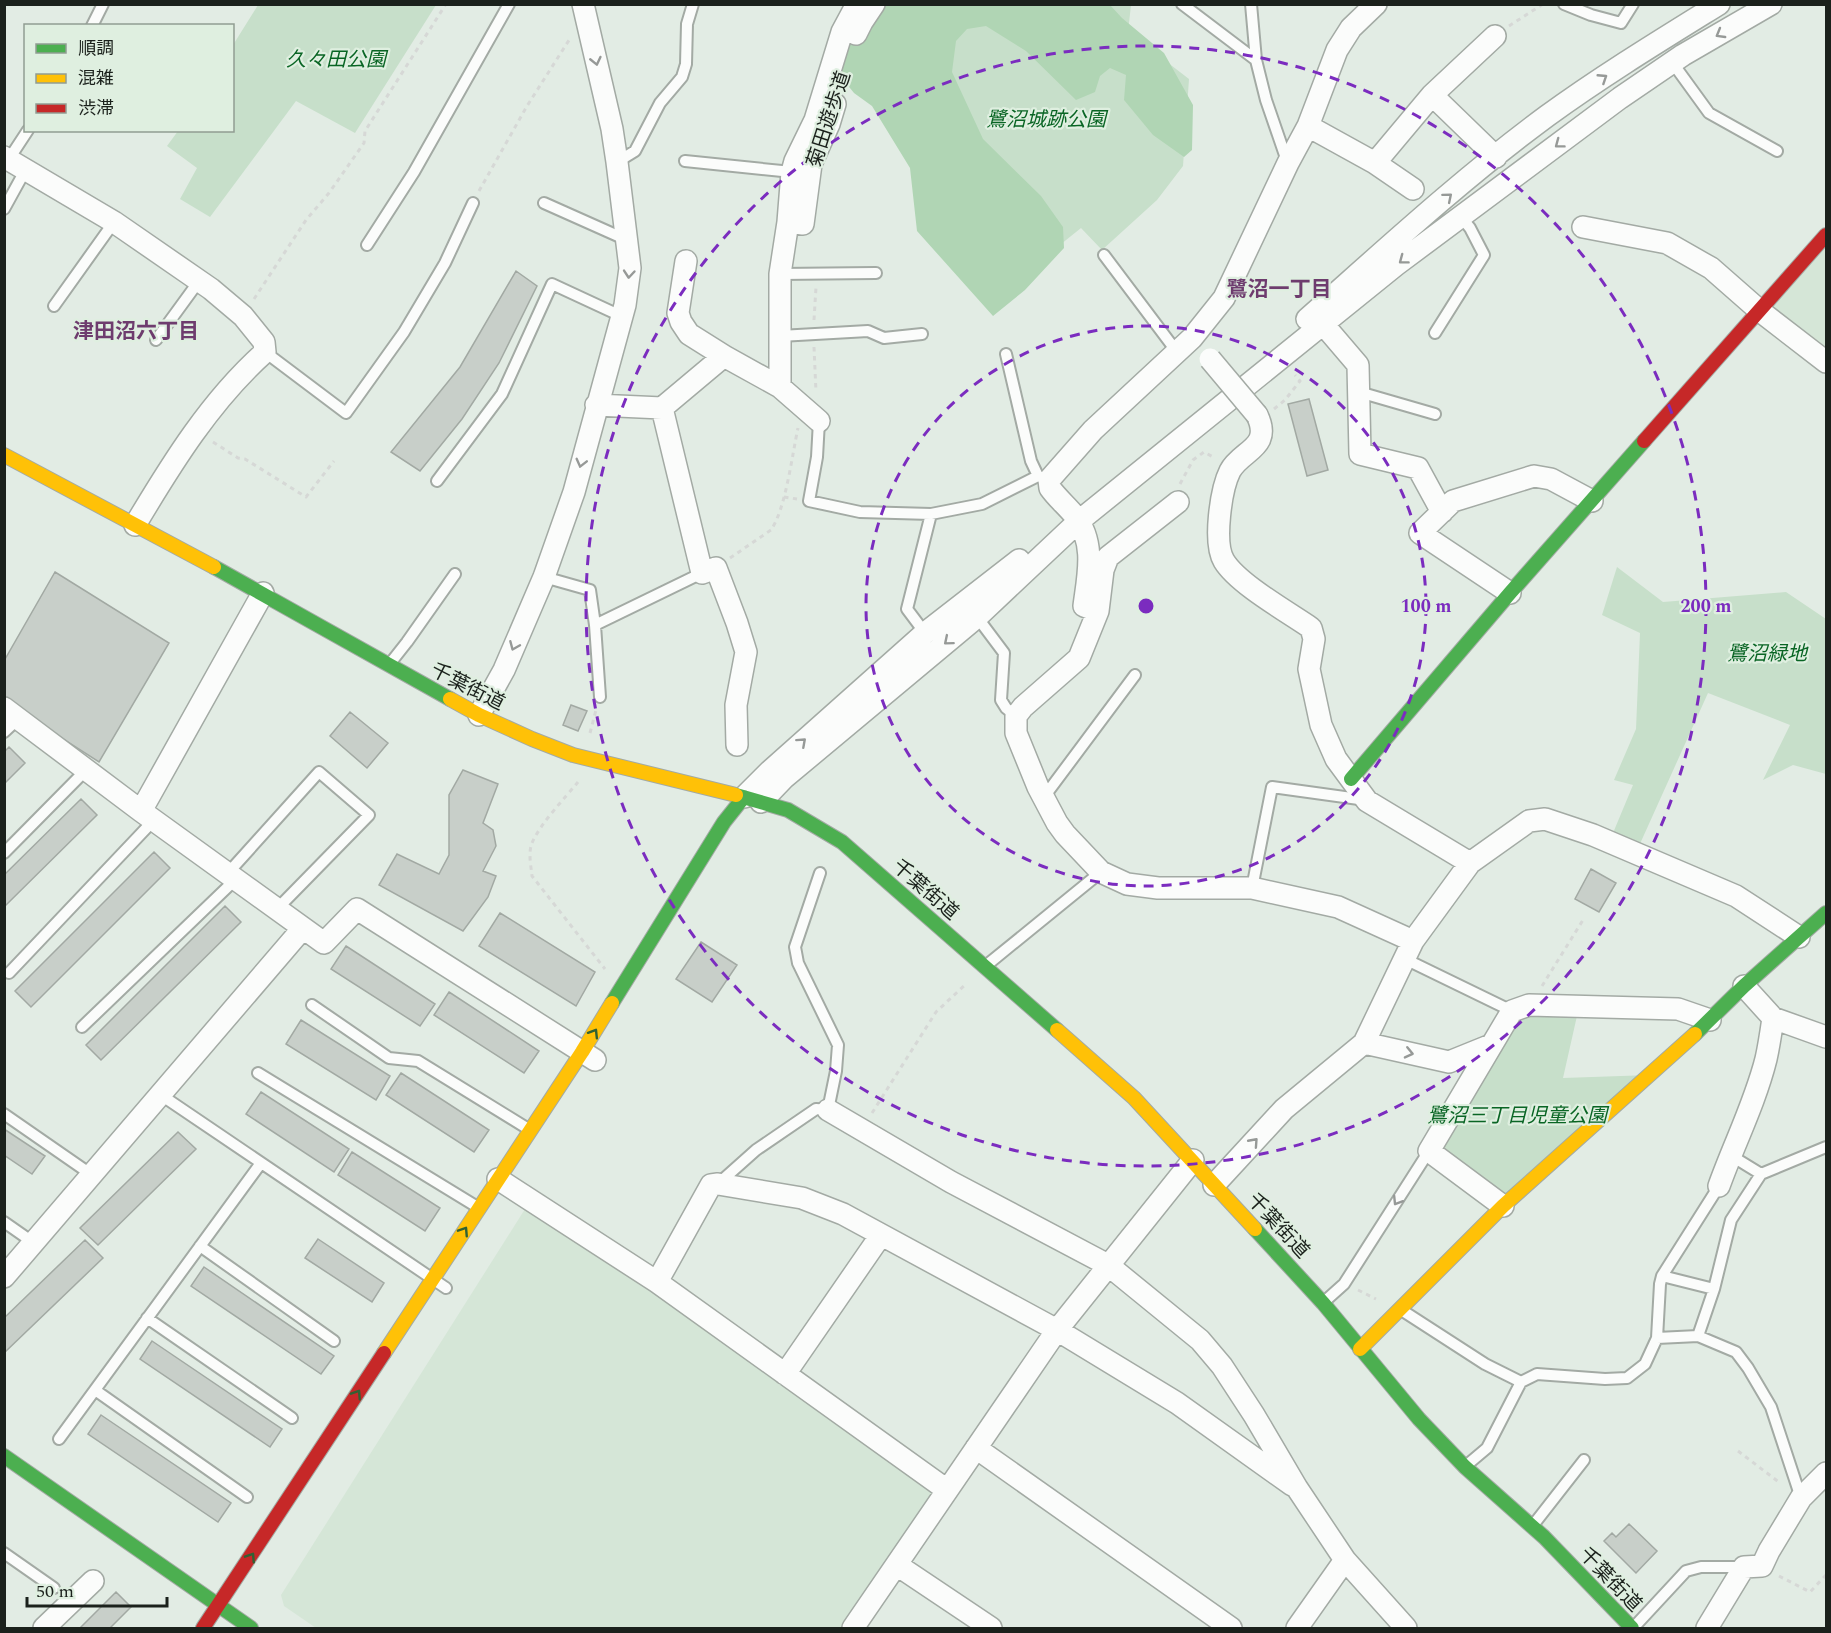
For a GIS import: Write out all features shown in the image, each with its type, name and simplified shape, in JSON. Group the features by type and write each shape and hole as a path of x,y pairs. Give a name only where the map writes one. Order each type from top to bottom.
{"main road":[{"path":"1351,779 1510,593 1827,235"},
{"name":"千葉街道","path":"4,455 263,593 479,715 573,755 753,803 788,810 842,842 1134,1098 1323,1303 1419,1419 1465,1467 1532,1527 1632,1629"},
{"path":"203,1629 479,1208 508,1185 530,1130 592,1058 724,822 753,803"},
{"path":"1360,1349 1503,1206 1799,937 1823,922"},
{"path":"4,1456 218,1606 236,1611 251,1629"},
{"path":"224,1629 236,1611"}],"street":[{"path":"780,387 780,274 788,222 792,172 815,120 842,32 856,4"},
{"name":"菊田遊歩道","path":"788,222 803,224 811,164 829,124 855,39 862,22 874,4"},
{"path":"1098,611 1084,606 1090,558 1086,533 1044,478 1185,345 1224,298 1308,126 1337,50 1351,28 1376,4"},
{"path":"753,803 977,617 1076,517 1246,374 1385,250 1496,157 1546,117 1591,86 1719,4"},
{"path":"753,803 770,771 925,633 1396,265 1620,98 1672,62 1771,4"},
{"path":"479,715 504,670 544,577 574,492 625,305 630,268 617,162 612,129 584,9"},
{"path":"1375,163 1432,95 1495,36"},
{"path":"1432,95 1496,157"},
{"path":"1308,126 1375,163 1413,189"},
{"path":"13,162 114,222 200,280 243,316 264,342 265,352 242,372 197,429 135,525"},
{"path":"1583,226 1667,243 1711,268 1760,311 1827,362"},
{"path":"686,261 678,312 689,334 780,387 819,421"},
{"path":"1323,324 1358,365 1360,454 1418,468 1442,512"},
{"path":"1185,345 1210,359 1262,414 1260,438 1254,448 1230,471 1219,520 1219,547 1223,560 1237,577 1311,628 1314,639 1309,669 1321,725 1336,759 1367,801 1470,863"},
{"path":"596,405 662,408 724,356"},
{"path":"662,408 709,571 738,623 746,652 736,705 737,745"},
{"path":"1510,593 1420,533 1453,501 1534,476 1551,479 1592,501"},
{"path":"1179,502 1108,557 1103,570 1098,611 1079,658 1023,707 1016,716 1016,733 1057,823 1101,872 1127,884 1158,888 1252,888 1338,907 1409,950"},
{"path":"148,816 263,593"},
{"path":"9,720 87,770 324,943 357,909 592,1058"},
{"path":"1214,1185 1284,1109 1364,1043 1409,950 1470,863 1528,821 1545,819 1593,835 1736,896 1799,937"},
{"path":"4,1277 303,928"},
{"path":"1744,986 1773,1018 1827,1036"},
{"path":"1503,1206 1428,1151 1491,1045 1520,1008 1678,1010 1710,1020"},
{"path":"1719,1186 1752,1104 1766,1059 1773,1018"},
{"path":"1364,1043 1449,1062 1491,1045"},
{"path":"828,1110 951,1182 1108,1265 1200,1340 1222,1366 1297,1488 1345,1560 1406,1629"},
{"path":"853,1629 1057,1330 1193,1160"},
{"path":"657,1282 711,1185 718,1184 802,1198 843,1214 1057,1330 1177,1403 1297,1488"},
{"path":"508,1185 657,1282 948,1490"},
{"path":"785,1374 881,1235"},
{"path":"976,1448 1231,1629"},
{"path":"1707,1629 1753,1567 1769,1551 1801,1498 1827,1473"},
{"path":"1297,1629 1345,1560"},
{"path":"897,1565 991,1629"},
{"path":"44,1629 93,1581"}],"lane":[{"path":"93,24 103,4"},
{"path":"367,245 414,172 509,4"},
{"path":"617,162 635,151 660,103 681,77 686,64 687,24 693,4"},
{"path":"1182,4 1256,60"},
{"path":"1251,4 1256,60 1266,100 1288,163"},
{"path":"1564,4 1620,23 1633,4"},
{"path":"1672,62 1709,113 1777,151"},
{"path":"4,208 13,162 27,132"},
{"path":"685,161 792,172"},
{"path":"265,352 346,413 404,332 445,262 472,203"},
{"path":"544,203 627,240"},
{"path":"1435,333 1485,255 1461,217"},
{"path":"54,306 114,222"},
{"path":"1104,255 1185,345"},
{"path":"780,274 876,273"},
{"path":"156,340 200,280"},
{"path":"437,481 502,394 552,284 621,316"},
{"path":"780,336 868,331 884,338 922,334"},
{"path":"819,421 817,457 809,501 860,512 931,514 982,504 1044,478 1031,461 1006,354"},
{"path":"1359,392 1435,414"},
{"path":"925,633 907,609 931,514"},
{"path":"595,625 709,571"},
{"path":"388,665 455,574"},
{"path":"544,577 590,590 600,698"},
{"path":"977,617 1004,653 1001,700 1006,708 1016,716"},
{"path":"1044,797 1135,675"},
{"path":"4,853 87,770"},
{"path":"82,1027 232,876 318,772 369,814 277,909"},
{"path":"1252,888 1272,787 1367,801"},
{"path":"9,973 148,816"},
{"path":"985,966 1101,872"},
{"path":"718,1184 756,1150 816,1109 828,1110 836,1071 838,1045 798,963 795,947 820,873"},
{"path":"1409,950 1520,1008"},
{"path":"312,1005 389,1058 418,1061 530,1130"},
{"path":"258,1073 479,1208"},
{"path":"161,1095 446,1288"},
{"path":"4,1114 92,1175"},
{"path":"1698,1336 1714,1288 1731,1220 1761,1174 1827,1147"},
{"path":"1323,1303 1344,1284 1428,1151"},
{"path":"1730,1155 1761,1174"},
{"path":"59,1439 261,1162"},
{"path":"1465,1467 1487,1448 1521,1382 1537,1374 1605,1379 1627,1378 1645,1364 1657,1338 1659,1284 1662,1276 1719,1186"},
{"path":"4,1222 34,1243"},
{"path":"200,1246 334,1341"},
{"path":"1662,1276 1714,1288"},
{"path":"1400,1309 1485,1364 1521,1382"},
{"path":"147,1318 292,1418"},
{"path":"1657,1338 1698,1336 1736,1352 1771,1407 1801,1498"},
{"path":"95,1390 247,1497"},
{"path":"1532,1527 1584,1460"},
{"path":"4,1553 54,1588"},
{"path":"1632,1629 1686,1571 1701,1567 1753,1567"}],"path":[{"path":"243,316 306,220 329,193 364,143 365,131 446,4"},
{"path":"1495,36 1543,4"},
{"path":"472,203 584,9"},
{"path":"1262,414 1285,400 1300,381 1295,375"},
{"path":"709,571 771,530 775,524 784,497 803,406"},
{"path":"197,429 238,458 245,459 306,497 334,461"},
{"path":"1179,502 1175,492 1193,460 1204,452 1233,467"},
{"path":"587,740 600,698"},
{"path":"582,777 531,845 532,876 608,973"},
{"path":"1520,1008 1583,920"},
{"path":"861,1130 936,1012 985,966"},
{"path":"1344,1284 1400,1309"},
{"path":"1738,1451 1801,1498"},
{"path":"1753,1567 1810,1592 1827,1575"}],"shaded area":[{"path":"1826,246 1826,347 1771,305"},
{"path":"537,1208 937,1491 841,1628 316,1628 284,1606 281,1595 525,1209"}],"green space":[{"name":"久々田公園","path":"258,5 436,5 355,133 296,101 210,217 180,199 197,168 167,146 177,132 234,132 234,43"},
{"path":"863,5 1110,5 1164,53 1193,105 1192,150 1184,157 1153,135 1124,100 1126,75 1110,68 1100,76 1095,92 1076,100 1026,51 986,26 967,29 956,41 952,72 983,139 1041,196 1063,227 1064,248 1025,290 993,316 917,231 910,168 872,106 854,93 837,72"},
{"name":"鷺沼城跡公園","path":"955,5 1131,5 1128,32 1189,79 1183,166 1157,200 1102,250 1081,228 1004,290 943,214"},
{"name":"鷺沼緑地","path":"1617,567 1663,602 1786,592 1826,619 1826,774 1793,765 1763,780 1790,725 1708,693 1639,846 1613,833 1633,785 1614,780 1636,729 1640,633 1602,615"},
{"name":"鷺沼三丁目児童公園","path":"1579,1007 1563,1078 1650,1075 1503,1206 1429,1151 1512,1011"}],"building":[{"path":"516,271 537,286 499,363 462,419 420,471 391,452 460,367"},
{"path":"1309,399 1328,470 1307,476 1288,404"},
{"path":"55,572 169,643 99,762 49,730 4,696 4,661"},
{"path":"571,705 587,711 578,731 563,725"},
{"path":"350,712 388,743 367,768 330,736"},
{"path":"9,747 25,763 4,784 4,752"},
{"path":"463,770 498,784 483,823 493,830 496,846 483,871 496,876 488,897 463,931 379,885 397,854 439,874 449,855 449,795"},
{"path":"81,799 97,815 4,907 4,875"},
{"path":"154,852 170,868 31,1007 15,991"},
{"path":"1591,869 1616,883 1599,912 1575,899"},
{"path":"225,906 241,922 101,1060 86,1045"},
{"path":"500,913 595,972 576,1006 479,946"},
{"path":"701,942 737,965 712,1002 676,979"},
{"path":"346,946 435,1004 420,1026 331,969"},
{"path":"449,992 539,1051 524,1073 434,1015"},
{"path":"301,1020 390,1076 376,1100 286,1044"},
{"path":"401,1073 489,1130 474,1152 386,1095"},
{"path":"261,1092 349,1149 334,1172 246,1114"},
{"path":"4,1129 45,1156 32,1174 4,1155"},
{"path":"178,1132 196,1149 98,1245 80,1228"},
{"path":"352,1152 440,1208 425,1231 338,1175"},
{"path":"318,1239 384,1283 372,1302 305,1258"},
{"path":"85,1240 103,1258 4,1353 4,1318"},
{"path":"204,1267 334,1356 321,1374 191,1286"},
{"path":"152,1341 282,1429 270,1447 140,1359"},
{"path":"101,1415 231,1503 218,1522 88,1434"},
{"path":"1629,1524 1657,1551 1636,1573 1604,1541 1612,1533 1616,1537"},
{"path":"116,1592 131,1607 110,1628 80,1628"}],"traffic: fast":[{"path":"1351,779 1644,441"},
{"path":"214,567 450,699"},
{"path":"736,795 788,810 842,842 1057,1030"},
{"path":"612,1003 724,822 744,797"},
{"path":"1695,1034 1744,986 1826,913"},
{"path":"1255,1229 1323,1303 1419,1419 1465,1467 1544,1537 1632,1628"},
{"path":"4,1456 251,1628"}],"traffic: slow":[{"path":"4,455 214,567"},
{"path":"450,699 479,715 573,755 736,795"},
{"path":"384,1353 612,1003"},
{"path":"1057,1030 1134,1098 1255,1229"},
{"path":"1360,1349 1503,1206 1695,1034"}],"traffic: jam":[{"path":"1644,441 1826,235"},
{"path":"203,1628 384,1353"}],"district":[{"name":"鷺沼一丁目","path":"1279,289"},
{"name":"津田沼六丁目","path":"136,331"}]}
